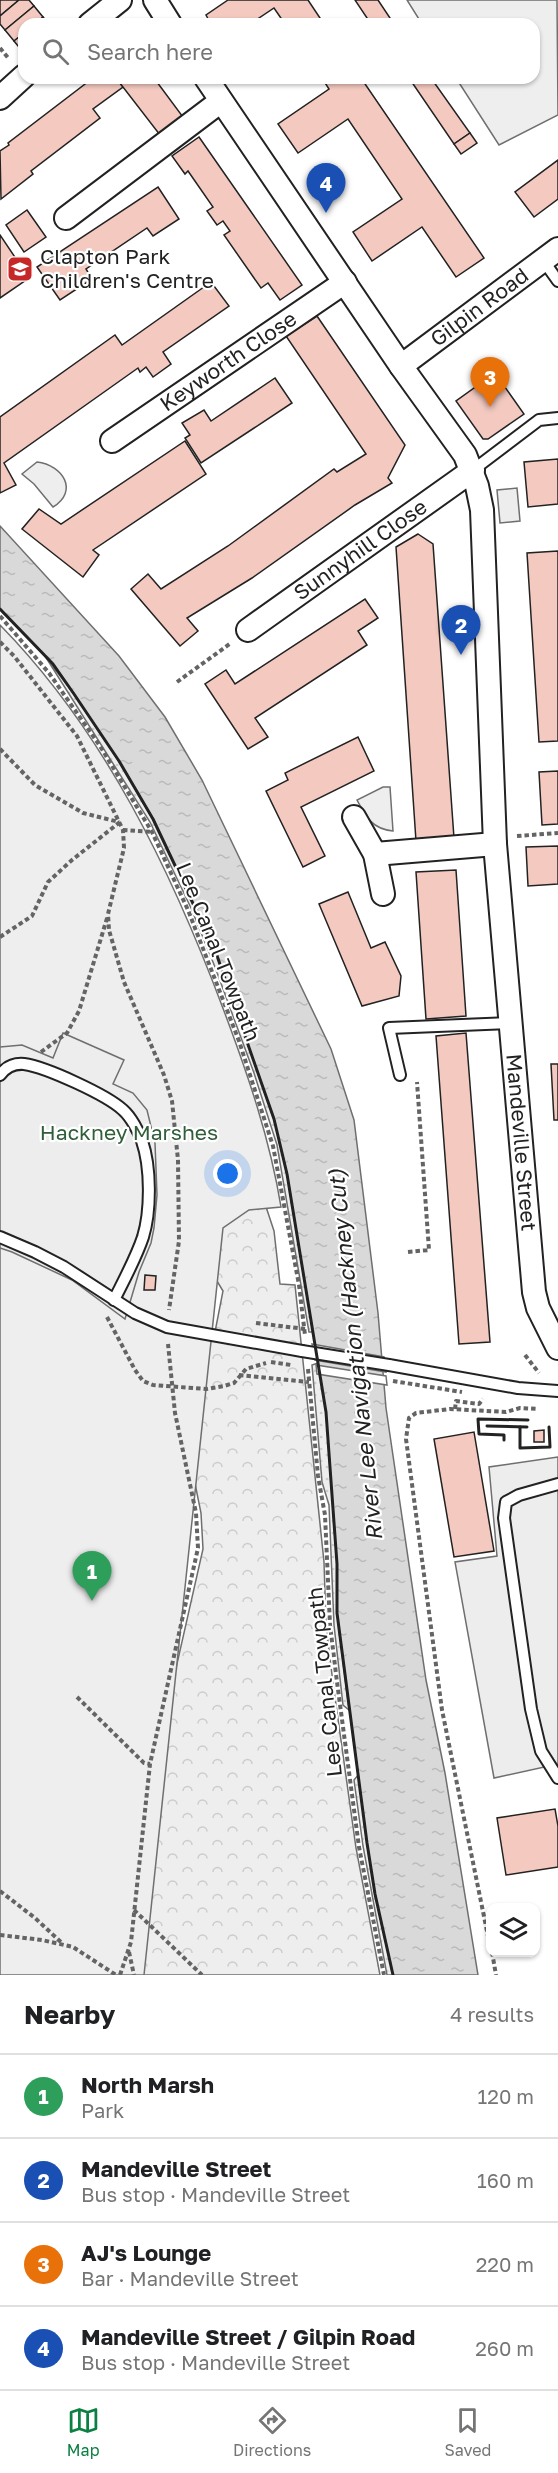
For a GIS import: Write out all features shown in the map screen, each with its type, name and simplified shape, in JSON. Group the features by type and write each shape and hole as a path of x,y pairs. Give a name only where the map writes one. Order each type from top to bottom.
{"street":[{"path":"98,18 120,0"},
{"path":"154,0 166,18"},
{"path":"0,98 18,82"},
{"name":"Mandeville Street","path":"210,84 401,366 465,455 473,470 482,510 495,840 534,1292 538,1308 558,1348"},
{"path":"66,219 221,101"},
{"name":"Gilpin Road","path":"401,366 550,255"},
{"name":"Keyworth Close","path":"112,441 345,282"},
{"name":"Sunnyhill Close","path":"248,630 473,470"},
{"path":"354,817 375,854 383,894"},
{"path":"375,854 495,840"}],"lane":[{"path":"550,255 558,281"},
{"path":"473,470 539,420 558,418"},
{"path":"400,1075 389,1028 511,1023"},
{"path":"3,1067 25,1064 107,1098 126,1113 142,1139 148,1176 145,1226 139,1247 114,1300"},
{"path":"0,1237 35,1251 135,1313 167,1327 248,1342 304,1347 527,1390 558,1391"},
{"path":"558,1484 519,1495 506,1502 504,1518 531,1709 541,1751 558,1778"}],"path":[{"path":"0,48 5,55"},
{"name":"Lee Canal Towpath","path":"0,616 63,692 100,746 152,832 212,968 265,1119 280,1175 304,1347"},
{"path":"177,682 248,630"},
{"path":"0,642 14,656 77,736 123,830 124,848 108,914 79,1011 67,1033 25,1064"},
{"path":"0,749 35,785 83,813 120,822"},
{"path":"0,937 32,916 48,882 120,822"},
{"path":"123,830 152,832"},
{"path":"495,840 558,833"},
{"path":"0,1935 42,1940 73,1947 118,1975 129,1948 150,1764 198,1548 196,1513 175,1413 167,1327 179,1241 175,1122 164,1075 124,982 115,955 108,914"},
{"path":"400,1075 416,1074 429,1251 408,1252"},
{"path":"105,1312 142,1381 153,1385 206,1389 225,1386 234,1383 246,1369 271,1362"},
{"path":"525,1355 543,1378"},
{"name":"Lee Canal Towpath","path":"240,1375 309,1384 318,1476 325,1515 330,1625 337,1682 359,1847 384,1975"},
{"path":"486,1926 442,1710 406,1439 409,1418 416,1413 455,1409 506,1412 520,1408 547,1410"},
{"path":"76,1697 144,1763 150,1764"},
{"path":"0,1891 35,1918 63,1945"},
{"path":"134,1910 202,1975"},
{"path":"129,1948 134,1975"},
{"path":"493,1957 496,1975"}],"green space":[{"path":"407,0 557,0 558,115 499,145 460,84 540,84 540,18 418,18"},
{"path":"37,462 54,468 64,480 65,494 61,501 53,507 34,484 22,474"},
{"name":"Hackney Marshes","path":"0,625 38,667 72,711 132,806 158,856 204,959 241,1059 264,1132 281,1207 249,1210 223,1228 144,1975 0,1975"},
{"path":"0,643 142,831 274,1231 280,1284 295,1285 324,1562 326,1625 333,1683 356,1848 380,1975 141,1975 174,1677 203,1549 201,1513 180,1409 215,1332 223,1291 191,1238"},
{"path":"45,656 74,694 119,761 153,819 215,950 274,1119 287,1174 313,1332 309,1332 277,1145 254,1073 215,967 191,908 150,822"},
{"path":"383,787 390,787 393,831 375,825 367,817 357,800"},
{"path":"318,1363 326,1412 337,1564 337,1613 349,1710 343,1705 334,1625 329,1505 322,1482 312,1365"},
{"path":"359,1774 375,1894 393,1975 387,1975 363,1846 354,1780"}],"shaded area":[{"path":"517,488 520,521 500,523 497,490"},
{"path":"63,1033 124,1060 113,1084 133,1093 147,1110 155,1143 157,1195 154,1228 125,1319 72,1280 0,1248 0,1047 22,1045 53,1058"},
{"path":"558,1457 558,1764 494,1778 455,1562 497,1556 489,1467"}],"water":[{"name":"River Lee Navigation (Hackney Cut)","path":"0,526 119,656 165,717 202,780 331,1049 354,1120 378,1313 386,1408 426,1680 445,1773 478,1975 393,1975 375,1894 367,1843 337,1613 337,1564 326,1412 287,1174 274,1119 215,950 153,819 119,761 53,664 0,609"}],"pier":[{"path":"312,1344 384,1357 386,1372 315,1360"},
{"path":"316,1365 386,1376 387,1385 317,1374"}],"building":[{"path":"0,0 19,0 0,16"},
{"path":"19,0 29,0 34,6 5,30 0,24 0,16"},
{"path":"228,0 308,0 320,18 281,18 274,8 259,18 208,18 206,15"},
{"path":"355,0 378,0 390,18 367,18"},
{"path":"34,6 43,17 42,18 20,18"},
{"path":"18,19 18,38 14,41 5,30"},
{"path":"85,84 121,84 123,87 93,109 100,118 31,171 33,174 1,199 0,151 9,145 8,143"},
{"path":"121,84 158,84 183,117 160,135"},
{"path":"326,84 365,84 484,258 456,277 422,227 372,261 353,232 402,199 348,119 298,153 278,124 329,89"},
{"path":"413,84 435,84 470,133 454,144"},
{"path":"470,133 477,143 461,154 454,144"},
{"path":"199,137 302,285 280,300 268,283 261,288 224,235 230,231 223,221 217,225 207,211 213,207 188,171 185,174 172,156"},
{"path":"558,160 558,199 534,217 515,192"},
{"path":"158,187 179,219 153,236 147,228 86,269 92,279 60,300 37,267"},
{"path":"27,210 46,237 24,252 6,225"},
{"path":"0,235 29,278 0,298"},
{"path":"211,282 229,306 163,352 171,364 153,377 146,367 140,372 138,368 4,463 16,485 0,493 0,417 115,335 122,345"},
{"path":"317,316 405,445 388,478 392,483 355,505 252,578 187,618 198,631 180,646 131,589 148,574 161,589 228,546 334,469 337,472 366,454 286,336"},
{"path":"495,373 524,414 488,439 483,439 456,401"},
{"path":"275,378 292,403 201,463 185,438 190,435 182,423 204,410 211,421"},
{"path":"185,441 206,474 93,550 99,555 83,577 22,529 39,509 61,524"},
{"path":"558,459 558,504 528,507 524,462"},
{"path":"418,534 433,544 454,838 416,841 396,547"},
{"path":"558,551 558,741 539,742 527,553"},
{"path":"365,599 378,618 358,631 367,645 255,718 268,737 248,749 205,684 226,670 235,684"},
{"path":"358,737 374,771 301,807 325,856 303,867 266,791 288,780 285,773"},
{"path":"558,771 558,824 542,825 539,772"},
{"path":"558,846 558,884 528,886 526,847"},
{"path":"456,870 466,1016 426,1019 416,872"},
{"path":"348,892 371,948 385,942 401,976 399,996 362,1006 319,904"},
{"path":"466,1033 490,1342 459,1344 436,1036"},
{"path":"551,1064 558,1064 558,1120 554,1120"},
{"path":"145,1275 156,1276 155,1290 144,1290"},
{"path":"544,1430 544,1442 534,1442 534,1431"},
{"path":"474,1432 494,1551 454,1557 434,1439"},
{"path":"555,1809 558,1826 558,1867 506,1875 497,1818"}],"wall":[{"path":"0,609 53,664 119,761 153,819 215,950 274,1119 287,1174 326,1412 337,1564 337,1613 367,1843 375,1894 393,1975"},
{"path":"504,1440 504,1435 479,1434 478,1419 528,1420"},
{"path":"487,1426 527,1427"},
{"path":"520,1427 520,1448 550,1447 549,1427"}],"place":[{"name":"Mandeville Street / Gilpin Road","path":"326,213"},
{"name":"Clapton Park Children's Centre","path":"20,269"},
{"name":"AJ's Lounge","path":"490,407"},
{"name":"Mandeville Street","path":"461,655"},
{"name":"North Marsh","path":"92,1601"}]}
